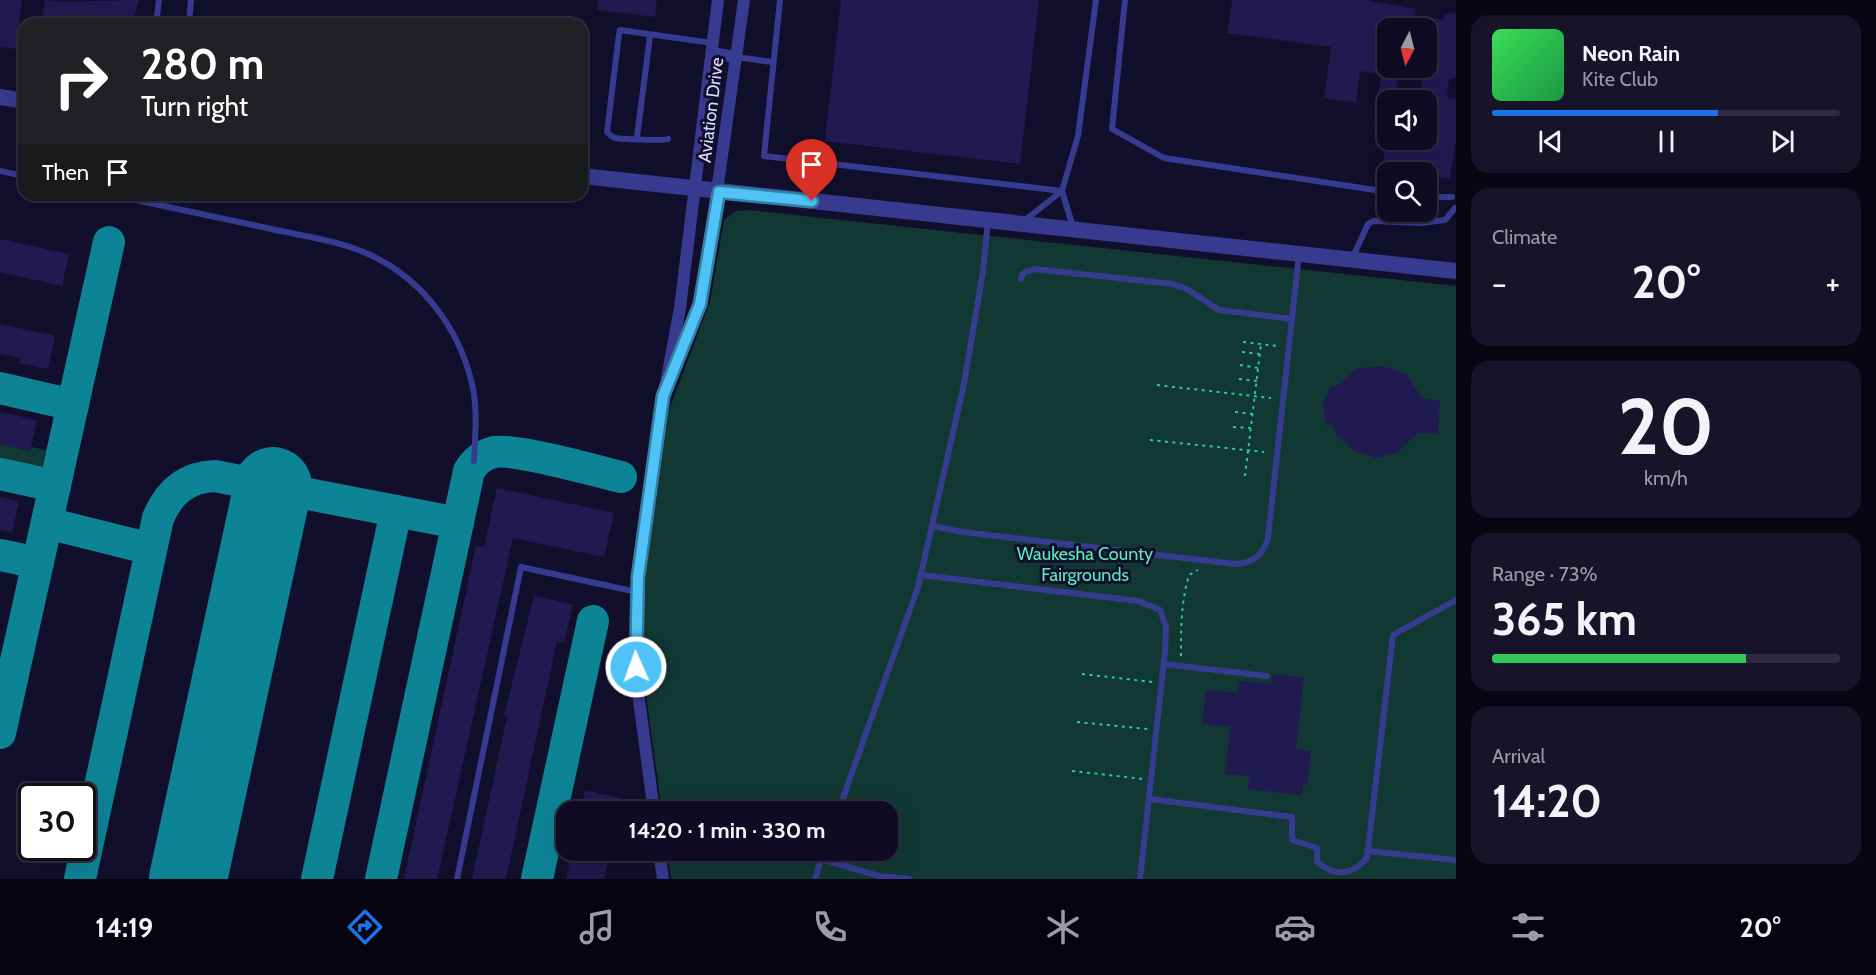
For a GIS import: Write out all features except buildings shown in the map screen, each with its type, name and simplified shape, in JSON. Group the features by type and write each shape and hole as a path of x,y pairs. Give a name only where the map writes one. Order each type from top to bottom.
{"street":[{"name":"Aviation Drive","path":"653,801 637,685 637,592 663,396 680,308 718,0"},
{"name":"Aviation Drive","path":"663,396 700,304 719,192 744,0"},
{"path":"712,48 736,57"},
{"path":"0,97 18,100"},
{"path":"588,177 1456,271"},
{"path":"661,861 663,879"}],"lane":[{"path":"157,18 159,0"},
{"path":"190,18 191,0"},
{"path":"780,0 764,156 1062,190"},
{"path":"1074,230 1062,190 1078,136 1096,0"},
{"path":"1125,0 1112,129 1164,158 1377,190"},
{"path":"668,139 660,142 637,137 615,138 607,132 618,34 620,30 712,48"},
{"path":"637,137 650,36"},
{"path":"736,57 772,62"},
{"path":"0,171 18,175"},
{"path":"1019,225 1062,190"},
{"path":"1352,260 1368,224 1373,220 1421,223 1445,220 1456,209 1454,196 1437,197"},
{"path":"140,201 343,245 387,264 416,286 435,305 453,333 472,386 476,421 474,461"},
{"path":"842,801 921,575 964,384 983,271 988,221"},
{"path":"933,526 963,532 1235,564 1257,559 1265,549 1268,538 1299,254"},
{"path":"1021,279 1023,273 1035,269 1173,284 1188,289 1219,310 1292,319"},
{"path":"457,879 521,567 637,592"},
{"path":"921,575 1151,604 1160,610 1166,627 1164,664 1140,879"},
{"path":"1150,799 1292,817 1292,840 1317,848 1317,862 1329,871 1346,874 1358,868 1367,858 1393,635 1456,600"},
{"path":"1164,664 1267,676"},
{"path":"1368,851 1456,860"},
{"path":"814,879 821,861"},
{"path":"825,861 879,876 909,879"}],"path":[{"path":"1243,342 1277,345"},
{"path":"1245,476 1261,344"},
{"path":"1242,352 1260,354"},
{"path":"1240,365 1258,368"},
{"path":"1239,379 1257,381"},
{"path":"1157,385 1271,398"},
{"path":"1235,412 1253,414"},
{"path":"1233,427 1251,428"},
{"path":"1150,440 1264,452"},
{"path":"1181,656 1181,623 1186,583 1189,575 1198,570"},
{"path":"1082,674 1154,682"},
{"path":"1077,722 1148,729"},
{"path":"1071,771 1143,779"}],"green space":[{"name":"Waukesha County Fairgrounds","path":"748,210 1456,286 1456,879 671,879 668,861 898,861 898,801 661,801 643,672 646,571 669,410 710,302 724,220 736,211"},
{"path":"0,444 30,451 31,447 46,450 40,476 0,468"}],"taxiway":[{"path":"0,733 109,242"},
{"path":"0,388 73,405"},
{"path":"381,879 469,471 482,457 494,452 504,452 556,461 621,477"},
{"path":"0,474 55,486"},
{"path":"80,879 158,518 162,509 180,488 196,479 215,476 396,511 317,879"},
{"path":"396,511 458,523"},
{"path":"47,523 151,549"},
{"path":"0,555 38,563"},
{"path":"537,879 593,621"}],"runway":[{"path":"188,879 273,486"}],"route":[{"path":"636,667 635,616 638,577 663,396 700,304 719,192 812,201"}]}
